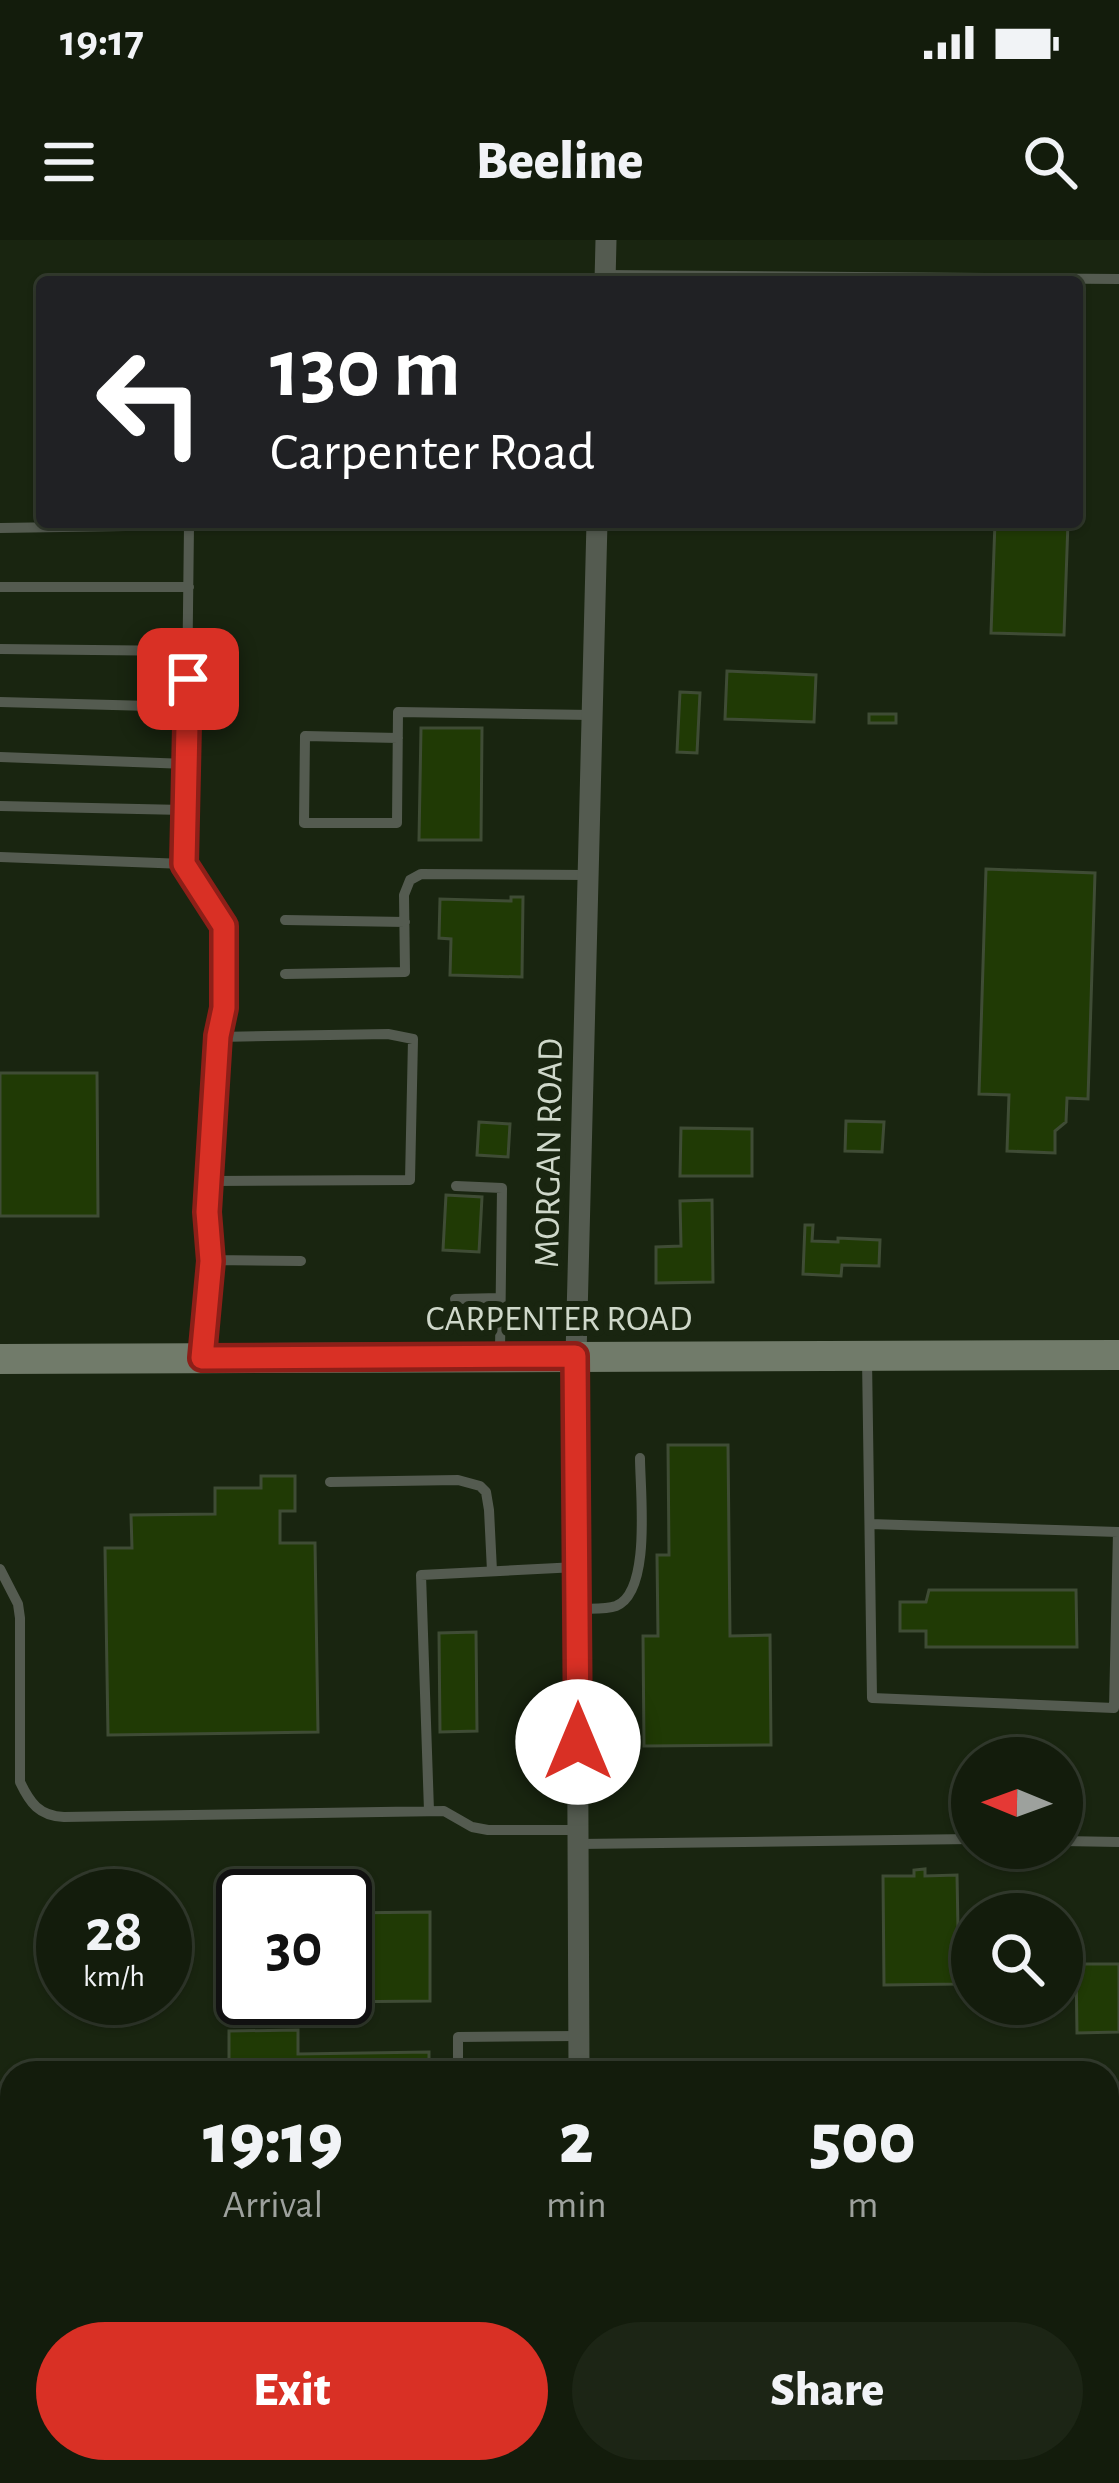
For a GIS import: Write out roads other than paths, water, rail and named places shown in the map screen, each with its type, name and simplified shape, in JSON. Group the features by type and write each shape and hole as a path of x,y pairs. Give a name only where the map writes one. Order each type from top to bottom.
{"main road":[{"name":"CARPENTER ROAD","path":"0,1359 1119,1355"}],"street":[{"path":"605,276 606,240"},
{"name":"MORGAN ROAD","path":"578,2061 575,1356 597,528"}],"lane":[{"path":"1083,279 1119,279"},
{"path":"0,528 36,527"},
{"path":"189,528 184,864 224,926 224,1008 218,1036 207,1212 211,1261 202,1358"},
{"path":"0,586 189,587"},
{"path":"0,649 187,651"},
{"path":"0,701 188,707"},
{"path":"398,737 305,736 304,823 397,824 398,737 398,712 592,715"},
{"path":"0,757 187,764"},
{"path":"0,806 184,810"},
{"path":"0,857 184,864"},
{"path":"285,974 406,972 404,895 410,880 421,874 588,874"},
{"path":"285,920 405,922"},
{"path":"211,1181 410,1180 413,1040 388,1034 218,1036"},
{"path":"456,1186 502,1188 500,1356"},
{"path":"211,1261 301,1261"},
{"path":"455,1299 500,1298"},
{"path":"867,1355 872,1698 1114,1708 1118,1532 870,1524"},
{"path":"577,1609 622,1603 640,1572 640,1458"},
{"path":"330,1482 458,1480 480,1486 489,1510 492,1571"},
{"path":"429,1811 421,1575 577,1568"},
{"path":"0,1569 20,1618 20,1783 31,1804 52,1817 445,1811 472,1827 578,1837 951,1839"},
{"path":"1083,1841 1119,1842"},
{"path":"458,2061 458,2037 578,2036"}]}
